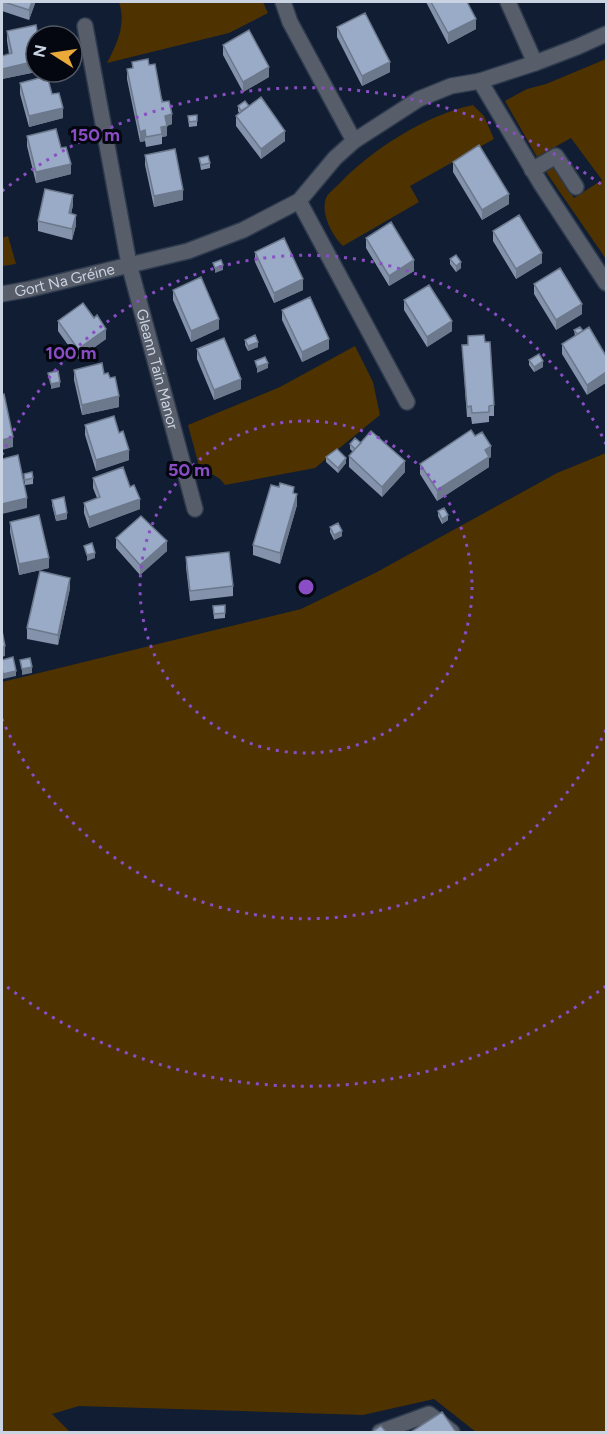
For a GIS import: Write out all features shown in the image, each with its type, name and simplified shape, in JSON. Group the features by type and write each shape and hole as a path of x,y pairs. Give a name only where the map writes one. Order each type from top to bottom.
{"street":[{"path":"283,2 290,22 335,110 354,141"},
{"path":"508,2 536,63"},
{"name":"Gleann Tain Manor","path":"85,26 129,264 195,509"},
{"path":"129,264 188,251 243,230 299,201 335,158 354,141 419,99 451,86 480,81 536,63 606,34"},
{"path":"480,81 532,170 606,283"},
{"path":"532,170 556,156 576,187"},
{"path":"299,201 407,402"},
{"name":"Gort Na Gréine","path":"2,294 129,264"},
{"path":"380,1432 429,1414 452,1432"}],"shaded area":[{"path":"119,2 263,2 268,13 229,33 107,63 120,33 122,18"},
{"path":"606,59 606,259 544,169 552,163 574,198 602,180 571,138 537,157 505,101 527,89 546,84"},
{"path":"473,105 484,116 494,139 410,186 419,202 343,246 328,223 325,209 327,196 353,170 384,146 438,116"},
{"path":"8,236 16,264 2,266 2,238"},
{"path":"355,346 373,382 380,415 315,468 225,485 220,479 199,466 188,425 280,387"},
{"path":"606,453 606,1432 476,1432 434,1399 363,1415 79,1406 52,1414 70,1432 2,1432 2,682 301,609 375,573 557,473"}],"building":[{"path":"4,2 32,2 29,10"},
{"path":"431,2 467,2 476,19 448,33"},
{"path":"365,13 390,62 362,76 337,27"},
{"path":"24,27 24,64 2,69 2,56 12,53 7,31"},
{"path":"249,30 269,67 243,82 223,45"},
{"path":"148,59 149,65 155,64 162,102 169,101 172,114 165,116 167,126 161,127 162,134 146,137 145,130 140,132 127,69 133,68 132,62"},
{"path":"20,83 49,84 52,94 59,93 63,108 29,116"},
{"path":"261,97 285,131 261,149 236,116"},
{"path":"245,101 249,106 241,111 238,106"},
{"path":"197,115 197,121 189,122 188,116"},
{"path":"56,129 61,148 66,147 71,164 36,172 27,136"},
{"path":"479,145 509,194 482,210 453,162"},
{"path":"175,149 183,190 154,196 145,155"},
{"path":"208,156 210,163 201,165 199,158"},
{"path":"45,189 73,195 69,213 76,215 72,229 38,221"},
{"path":"519,215 542,253 516,269 493,231"},
{"path":"391,222 414,260 389,276 366,238"},
{"path":"284,238 303,279 274,293 255,252"},
{"path":"456,255 461,262 456,266 450,259"},
{"path":"221,260 223,265 215,268 213,263"},
{"path":"560,268 582,304 556,320 534,284"},
{"path":"201,277 219,319 191,331 173,290"},
{"path":"429,285 452,321 427,337 404,300"},
{"path":"310,297 329,339 302,352 282,310"},
{"path":"83,303 94,318 97,315 106,329 78,349 58,321"},
{"path":"580,327 583,331 577,334 574,330"},
{"path":"589,327 606,356 606,372 587,385 562,344"},
{"path":"255,335 258,342 248,346 245,340"},
{"path":"484,335 485,342 490,342 494,405 489,406 489,412 472,413 471,406 467,407 462,345 468,345 468,336"},
{"path":"224,338 241,379 214,390 197,349"},
{"path":"539,354 543,361 534,367 529,360"},
{"path":"265,357 268,363 257,367 255,361"},
{"path":"102,363 104,374 108,373 110,378 115,377 119,396 82,405 74,370"},
{"path":"58,371 60,382 51,384 48,373"},
{"path":"4,394 13,437 2,440 2,395"},
{"path":"114,416 119,433 123,431 129,450 96,460 85,425"},
{"path":"471,430 475,436 482,432 491,446 485,450 489,457 437,490 420,464"},
{"path":"371,431 405,461 382,487 349,456"},
{"path":"355,438 361,443 355,449 350,444"},
{"path":"337,449 346,458 338,468 326,457"},
{"path":"18,455 27,498 2,504 2,459"},
{"path":"123,467 130,487 134,485 140,499 89,517 84,503 100,497 93,478"},
{"path":"32,472 33,478 25,480 24,474"},
{"path":"280,483 294,487 293,493 297,494 280,553 253,545 271,485 279,487"},
{"path":"64,497 67,513 56,516 52,500"},
{"path":"444,508 448,515 442,519 438,511"},
{"path":"39,515 49,558 19,564 10,522"},
{"path":"141,516 167,541 140,565 116,538"},
{"path":"338,523 342,531 334,535 330,527"},
{"path":"92,543 95,553 87,555 84,546"},
{"path":"229,552 233,586 190,591 186,557"},
{"path":"40,571 70,578 58,635 27,628"},
{"path":"225,605 225,613 214,614 213,606"},
{"path":"2,631 5,646 2,647"},
{"path":"13,657 16,671 3,674 2,660"},
{"path":"30,658 32,667 22,669 20,660"},
{"path":"442,1412 456,1432 411,1432"},
{"path":"381,1426 386,1432 372,1432"}]}
